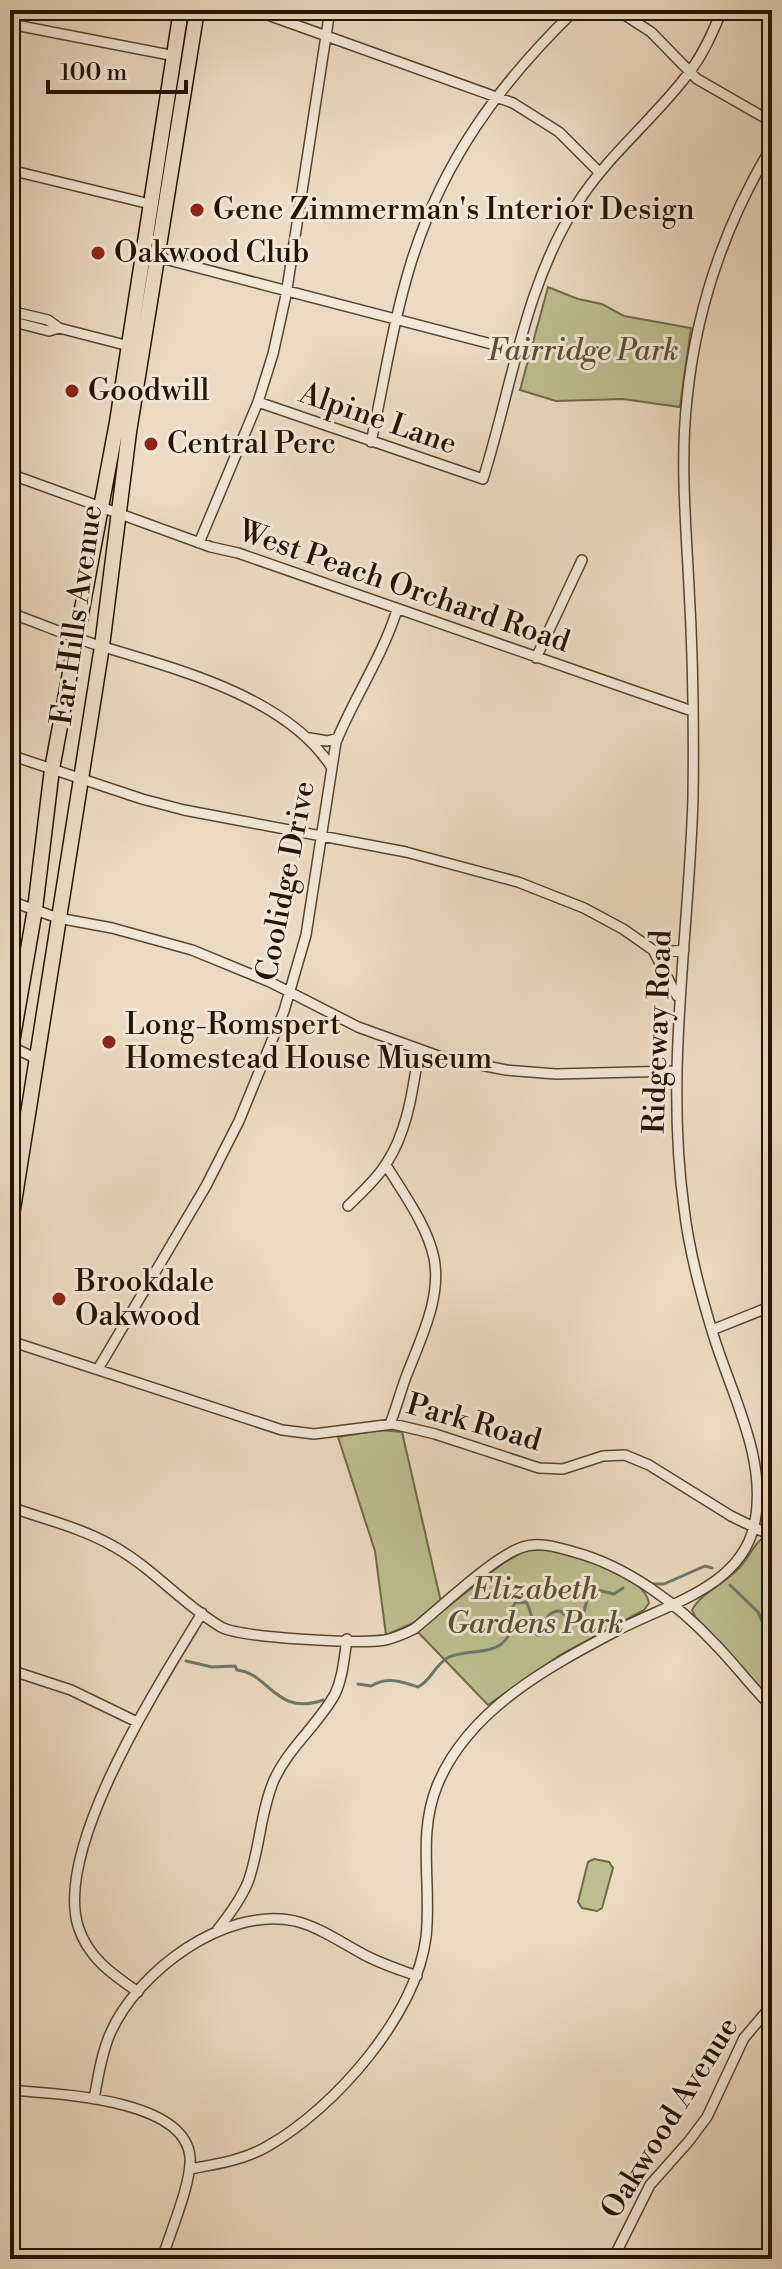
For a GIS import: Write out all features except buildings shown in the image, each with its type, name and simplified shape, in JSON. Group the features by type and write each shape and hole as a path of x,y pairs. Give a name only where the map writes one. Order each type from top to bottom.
{"main road":[{"name":"Far Hills Avenue","path":"10,1049 35,909 52,769 95,503 117,422 181,10"},
{"name":"Far Hills Avenue","path":"10,1228 13,1193 102,646 129,432 197,10"}],"street":[{"path":"254,10 496,96 533,114 559,132 599,172"},
{"path":"199,543 258,402 273,354 287,289 330,10"},
{"path":"371,442 411,265 443,181 496,96 575,10"},
{"path":"617,10 651,32 705,85 772,122"},
{"path":"157,257 518,351 547,259 577,204 599,172 690,72 722,10"},
{"path":"10,24 189,59"},
{"name":"Ridgeway Road","path":"190,2169 249,2155 282,2137 320,2107 391,2027 417,1976 427,1935 425,1842 427,1819 436,1787 457,1749 485,1716 557,1665 623,1628 695,1594 727,1570 748,1545 754,1527 758,1495 749,1438 712,1330 684,1213 675,1071 692,829 692,711 684,457 690,372 701,313 724,243 738,208 772,146"},
{"path":"10,170 150,204"},
{"path":"10,311 48,320 59,328 129,346"},
{"path":"10,321 49,331 59,328"},
{"name":"Alpine Lane","path":"258,402 483,479 518,351"},
{"name":"West Peach Orchard Road","path":"10,474 199,543 238,553 692,711"},
{"path":"536,658 582,560"},
{"name":"Coolidge Drive","path":"98,1369 210,1178 257,1079 291,993 306,935 338,738 380,657 397,610"},
{"path":"10,613 232,692 274,713 307,737 332,768"},
{"path":"307,737 319,741 338,738"},
{"path":"10,755 184,810 420,855 518,882 604,918 653,950 684,950"},
{"path":"10,901 58,918 112,928 192,950 236,967 358,1027 419,1050 473,1064 540,1073 596,1075 675,1071"},
{"path":"653,950 679,1001"},
{"path":"10,1049 35,1058"},
{"path":"348,1206 386,1165 405,1121 419,1050"},
{"path":"386,1165 430,1243 436,1270 435,1294 390,1424"},
{"path":"712,1330 772,1306"},
{"name":"Park Road","path":"10,1341 282,1430 314,1434 390,1424 435,1434 539,1468 563,1469 603,1456 625,1455 649,1465 705,1501 772,1536"},
{"path":"10,1507 110,1544 222,1627 245,1635 386,1640 414,1629 505,1556 528,1546 553,1546 608,1563 673,1606 716,1645 772,1707"},
{"path":"138,1992 111,1974 89,1950 77,1924 76,1881 94,1816 113,1770 137,1722 202,1613"},
{"path":"216,1932 247,1883 260,1821 275,1777 298,1740 334,1695 343,1670 347,1639"},
{"path":"10,1670 71,1690 137,1722"},
{"path":"94,2099 109,2035 122,2012 138,1992 180,1953 216,1932 249,1921 295,1921 417,1976"},
{"name":"Oakwood Avenue","path":"613,2259 650,2185 707,2117 744,2038 772,2005"},
{"path":"10,2090 94,2099 152,2115 180,2132 189,2148 190,2169 162,2259"}],"green space":[{"name":"Fairridge Park","path":"548,287 578,299 602,304 624,316 691,328 680,407 623,399 556,401 520,390"},
{"path":"380,1430 402,1432 441,1602 420,1620 386,1635 375,1551 338,1437"},
{"path":"764,1537 772,1540 772,1701 692,1610 740,1567"},
{"name":"Elizabeth Gardens Park","path":"528,1549 559,1551 611,1569 636,1585 649,1603 644,1610 560,1655 488,1705 417,1631 502,1564"},
{"path":"594,1859 609,1862 613,1868 602,1908 597,1911 582,1908 578,1902 588,1862"}],"waterway":[{"path":"772,1417 764,1430 772,1444"},
{"path":"650,1584 664,1584 705,1566 712,1568"},
{"path":"730,1585 758,1612 768,1635 772,1637"},
{"path":"358,1684 371,1686 383,1681 395,1681 418,1687 449,1657 488,1650 502,1644 508,1635 510,1614 515,1603 526,1602 535,1631 540,1635 552,1613 561,1611 571,1623 577,1624 588,1596 597,1590 614,1594 623,1588"},
{"path":"186,1661 212,1667 235,1666 294,1703 323,1700"}],"place":[{"name":"Gene Zimmerman's Interior Design","path":"197,210"},
{"name":"Oakwood Club","path":"98,253"},
{"name":"Goodwill","path":"72,391"},
{"name":"Central Perc","path":"151,444"},
{"name":"Long-Romspert Homestead House Museum","path":"109,1042"},
{"name":"Brookdale Oakwood","path":"59,1299"}]}
